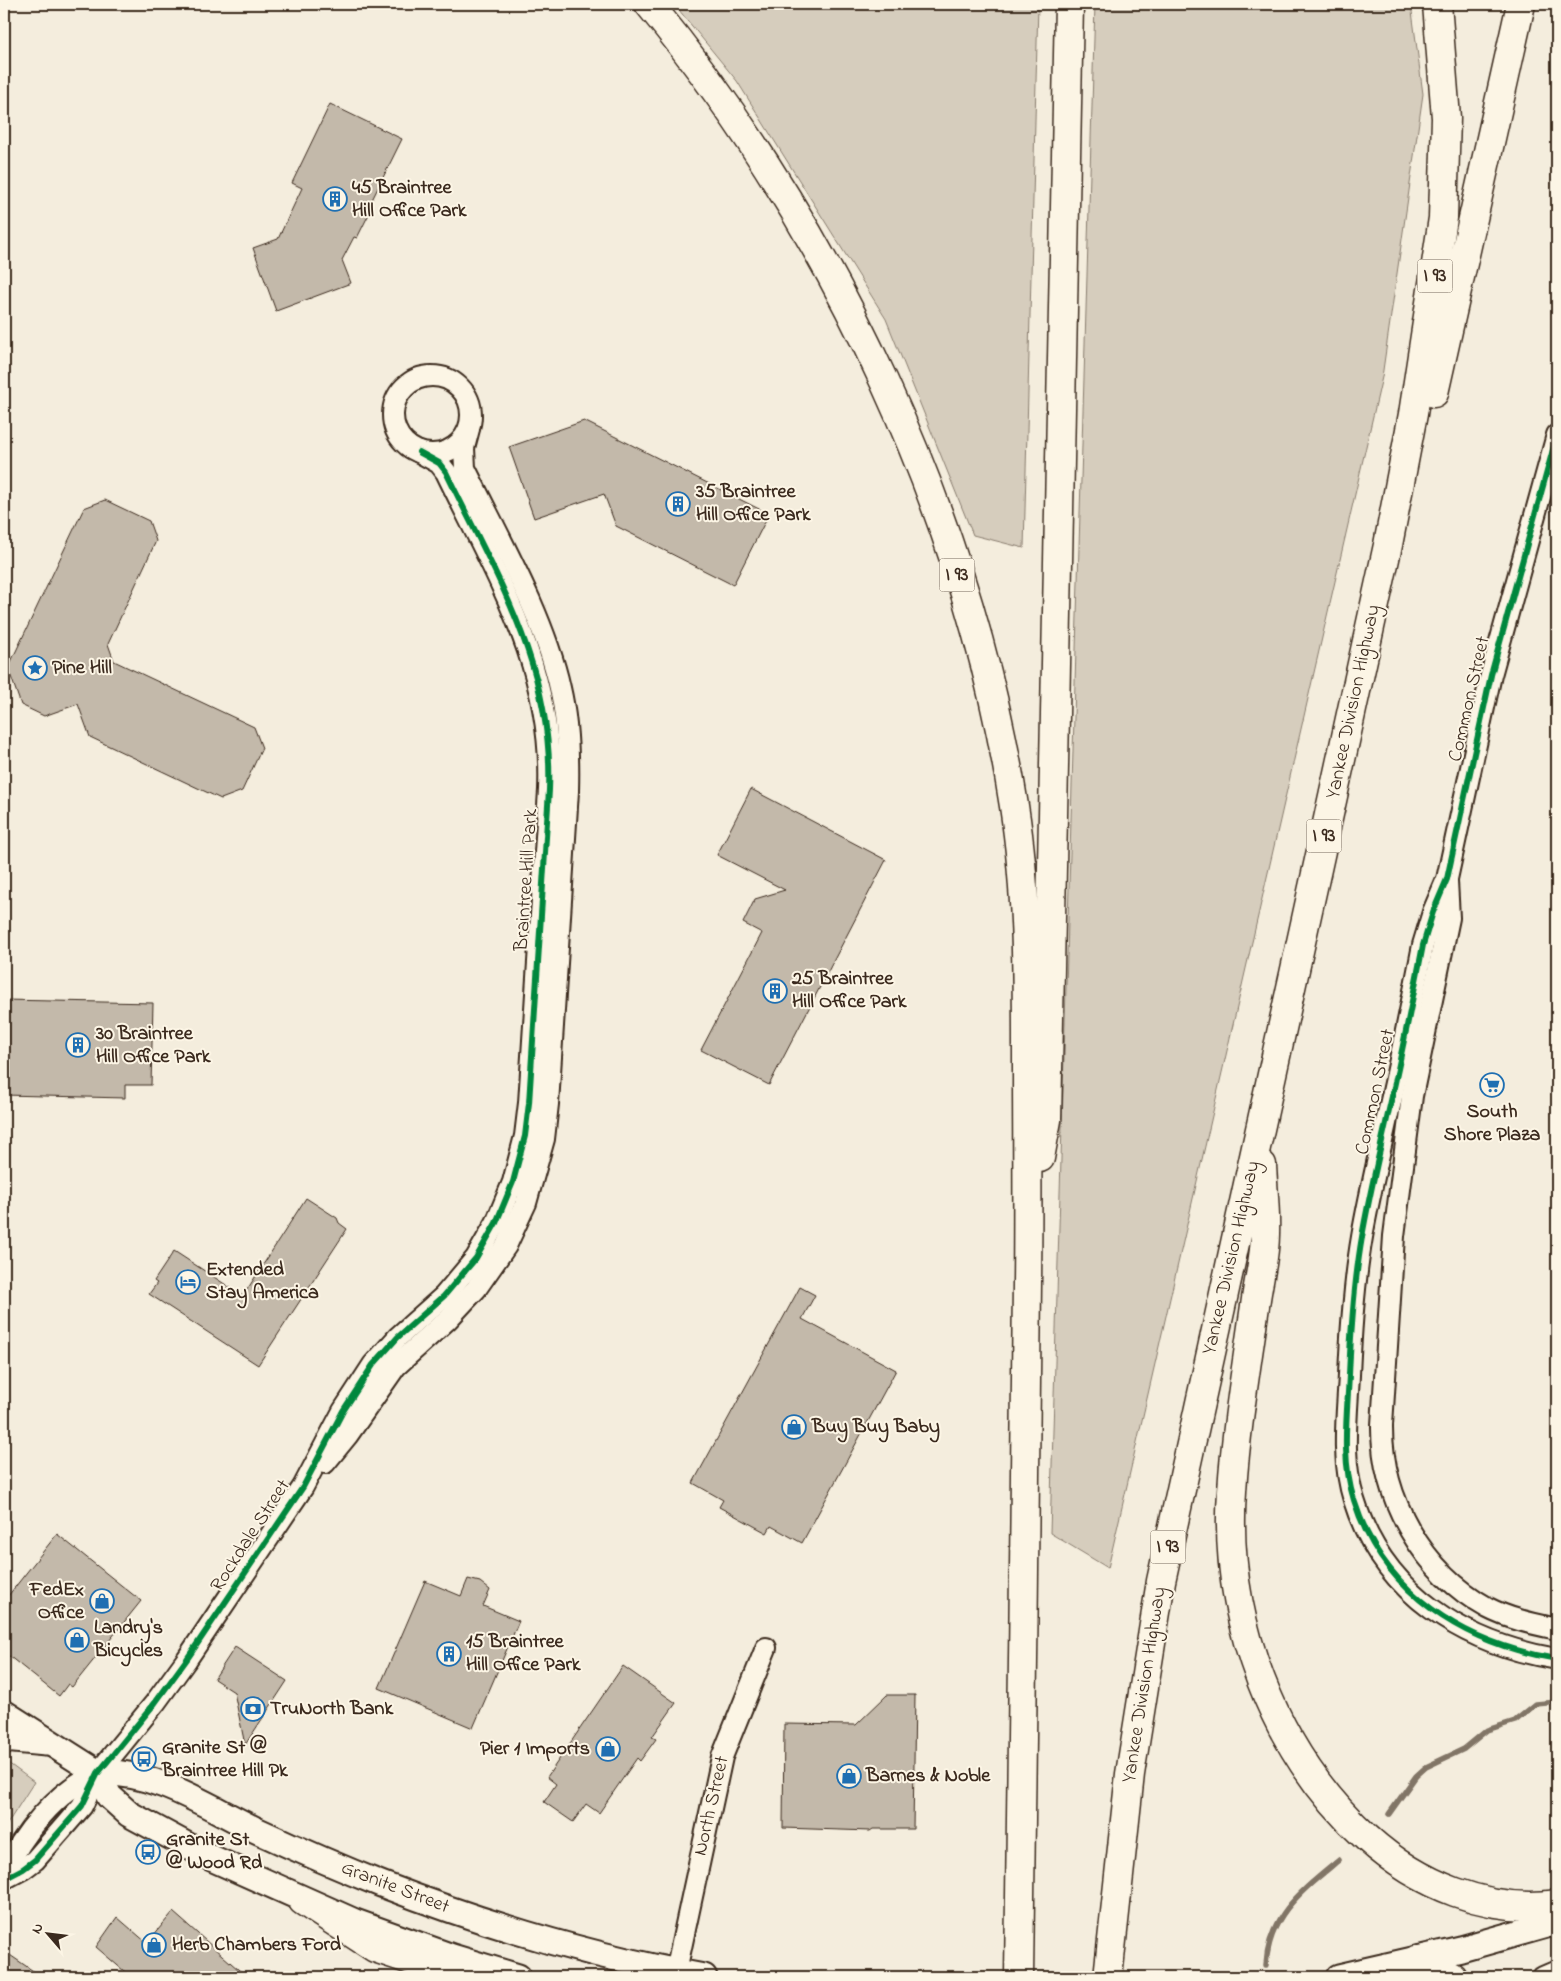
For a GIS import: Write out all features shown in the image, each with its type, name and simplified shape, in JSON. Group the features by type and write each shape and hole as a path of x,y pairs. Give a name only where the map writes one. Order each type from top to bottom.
{"highway":[{"name":"I 93","path":"649,4 738,123 776,181 828,270 863,337 902,423 958,575 998,724 1020,848 1027,946 1028,1221 1020,1977"},
{"path":"1028,1221 1047,1120 1069,4"},
{"name":"I 93","path":"1388,545 1413,414 1443,218 1446,118 1437,4"},
{"path":"1388,545 1425,432 1521,4"},
{"name":"Yankee Division Highway","path":"1108,1975 1124,1821 1150,1644 1175,1515 1388,545"},
{"path":"1261,1127 1265,1236 1235,1458 1231,1527 1235,1578 1240,1610 1249,1645 1266,1693 1281,1725 1310,1772 1353,1824 1386,1854 1425,1878 1482,1901 1516,1906 1557,1904"},
{"path":"303,1901 375,1948 461,1977"},
{"path":"1416,1960 1436,1967 1452,1977"}],"main road":[{"path":"4,1713 98,1773 109,1796 129,1814 215,1860 303,1901 413,1944 518,1977"},
{"path":"4,1739 31,1740 56,1746"},
{"name":"Granite Street","path":"98,1773 122,1773 149,1778 287,1844 444,1907 550,1940 675,1975 704,1977"},
{"path":"1339,1977 1416,1960 1557,1922"}],"street":[{"name":"Braintree Hill Park","path":"436,376 448,379 460,387 467,397 471,409 469,429 464,448 466,468 538,622 556,671 566,721 568,781 548,1104 540,1156 526,1204 506,1246 476,1289 431,1321 489,1236 508,1196 524,1144 530,1087 550,755 541,692 521,629 446,472 433,459 402,440 393,419 394,405 400,393 416,379 436,376"},
{"path":"419,452 433,454 446,452 462,440 469,429"},
{"name":"Common Street","path":"1557,435 1488,683 1447,879 1433,912 1423,945 1362,1238 1352,1327 1345,1440 1347,1473 1354,1500 1372,1541 1388,1566 1420,1601 1456,1626 1483,1640 1527,1654 1557,1659"},
{"name":"Common Street","path":"1447,879 1448,925 1412,1096 1394,1236 1382,1425 1383,1455 1390,1485 1400,1512 1419,1543 1445,1574 1465,1593 1490,1609 1515,1619 1557,1629"},
{"name":"Rockdale Street","path":"98,1773 182,1666 304,1487 334,1427 364,1378 389,1346 431,1321"},
{"name":"North Street","path":"675,1975 722,1757 766,1648"},
{"path":"4,1874 20,1844 56,1801 74,1784 98,1773"},
{"path":"4,1880 23,1869 44,1850 82,1806 98,1773"},
{"path":"1543,1977 1557,1971"}],"shaded area":[{"path":"674,4 1038,4 1024,548 973,535 886,319 737,81"},
{"path":"1095,4 1411,4 1423,94 1382,377 1108,1568 1050,1533"},
{"path":"4,1760 34,1782 4,1829"}],"building":[{"name":"45 Braintree Hill Office Park","path":"330,104 402,139 367,210 369,214 357,238 354,237 342,260 351,283 276,311 253,248 278,239 302,188 292,183"},
{"name":"35 Braintree Hill Office Park","path":"584,421 769,514 733,585 616,526 604,494 534,518 509,447"},
{"path":"105,500 149,521 156,541 108,644 114,661 254,727 262,748 242,791 221,799 90,737 78,704 44,716 21,705 8,668 84,508"},
{"name":"25 Braintree Hill Office Park","path":"751,789 886,860 769,1085 701,1050 762,933 743,923 755,899 785,890 717,855"},
{"name":"30 Braintree Hill Office Park","path":"4,1000 153,1003 151,1085 125,1085 125,1098 4,1095"},
{"name":"Extended Stay America","path":"306,1198 337,1218 339,1223 347,1229 258,1365 149,1294 157,1283 154,1281 174,1251 243,1296"},
{"name":"Buy Buy Baby","path":"800,1287 815,1295 802,1319 896,1370 802,1543 771,1526 767,1533 719,1507 723,1500 693,1483"},
{"path":"57,1534 141,1601 72,1687 68,1684 59,1696 4,1652 4,1601"},
{"name":"15 Braintree Hill Office Park","path":"468,1579 480,1582 490,1590 483,1606 519,1621 473,1728 379,1688 425,1581 461,1596"},
{"name":"TruNorth Bank","path":"235,1647 287,1681 245,1745 234,1692 214,1679"},
{"name":"Pier 1 Imports","path":"623,1666 676,1703 652,1737 656,1739 640,1761 637,1758 599,1813 586,1804 573,1822 544,1802 556,1784 547,1777"},
{"name":"Barnes & Noble","path":"887,1695 915,1695 913,1829 873,1829 870,1831 783,1828 784,1724 856,1725"},
{"name":"Herb Chambers Ford","path":"173,1912 247,1977 131,1977 96,1947 117,1917 147,1943"},
{"path":"4,1951 42,1977 4,1977"}],"waterway":[{"path":"1389,1814 1416,1776 1426,1767 1464,1749 1487,1730 1515,1721 1536,1704 1557,1702"},
{"path":"1266,1965 1269,1947 1281,1917 1301,1893 1339,1860"}],"cycle path":[{"path":"1557,435 1491,675 1447,879 1433,912 1423,945 1359,1254 1346,1422 1347,1469 1354,1500 1367,1533 1385,1562 1407,1588 1432,1609 1460,1627 1491,1641 1523,1652 1557,1659"},
{"path":"4,1879 35,1860 82,1806 98,1773 155,1703 187,1659 303,1487 343,1411 373,1365 398,1337 444,1296 476,1258 496,1223 513,1182 525,1136 529,1103 549,790 548,746 542,704 532,664 519,625 446,472 439,463 419,452"}],"place":[{"name":"45 Braintree Hill Office Park","path":"335,199"},
{"name":"35 Braintree Hill Office Park","path":"678,504"},
{"name":"Pine Hill","path":"35,668"},
{"name":"25 Braintree Hill Office Park","path":"775,991"},
{"name":"30 Braintree Hill Office Park","path":"78,1045"},
{"name":"South Shore Plaza","path":"1492,1085"},
{"name":"Extended Stay America","path":"188,1282"},
{"name":"Buy Buy Baby","path":"794,1427"},
{"name":"FedEx Office","path":"102,1601"},
{"name":"Landry's Bicycles","path":"77,1640"},
{"name":"15 Braintree Hill Office Park","path":"449,1654"},
{"name":"TruNorth Bank","path":"253,1709"},
{"name":"Pier 1 Imports","path":"608,1749"},
{"name":"Granite St @ Braintree Hill Pk","path":"144,1759"},
{"name":"Barnes & Noble","path":"849,1776"},
{"name":"Granite St @ Wood Rd","path":"148,1852"},
{"name":"Herb Chambers Ford","path":"154,1945"}]}
